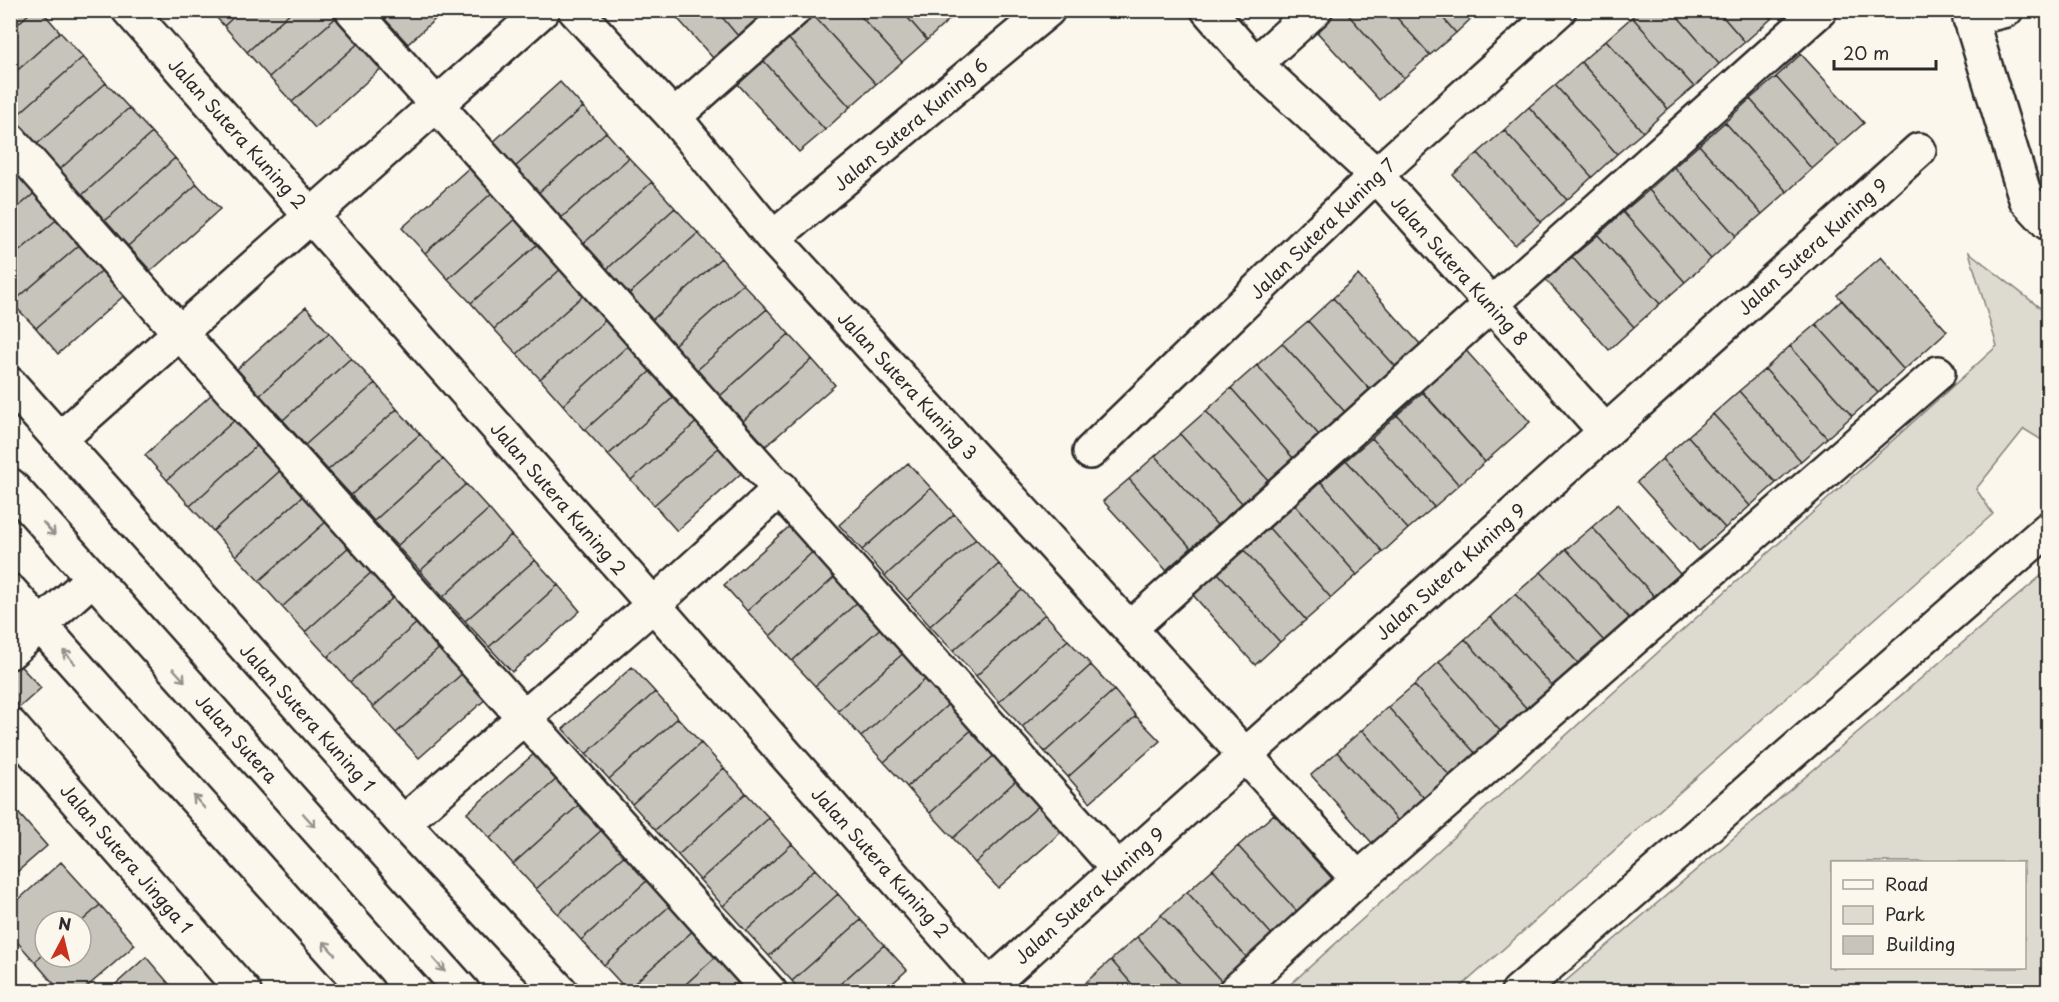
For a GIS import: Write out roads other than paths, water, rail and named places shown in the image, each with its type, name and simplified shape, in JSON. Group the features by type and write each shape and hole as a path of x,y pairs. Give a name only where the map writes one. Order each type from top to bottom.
{"street":[{"name":"Jalan Sutera Kuning 2","path":"129,10 653,605 986,988"},
{"path":"352,10 781,488 1118,869"},
{"path":"61,438 543,10"},
{"name":"Jalan Sutera Kuning 3","path":"575,10 674,117 773,238 1358,879"},
{"path":"674,117 794,10"},
{"name":"Jalan Sutera Kuning 6","path":"773,238 1048,10"},
{"name":"Jalan Sutera Kuning 8","path":"1208,10 1255,64 1376,175 1490,306 1605,431"},
{"path":"1255,64 1315,10"},
{"name":"Jalan Sutera Kuning 7","path":"1090,452 1376,175 1559,10"},
{"path":"1130,628 1820,10"},
{"path":"2006,10 1969,15 2026,200 2049,223"},
{"path":"10,140 770,992"},
{"name":"Jalan Sutera Kuning 9","path":"986,988 1919,150"},
{"path":"1234,992 1358,879 1938,373"},
{"name":"Jalan Sutera Kuning 1","path":"10,384 61,438 403,823 561,992"},
{"name":"Jalan Sutera","path":"10,485 463,992"},
{"path":"403,823 653,605 781,488"},
{"path":"1518,992 2049,529"},
{"path":"10,652 93,578"},
{"path":"10,591 368,992"},
{"name":"Jalan Sutera Jingga 1","path":"10,725 244,992"}]}
